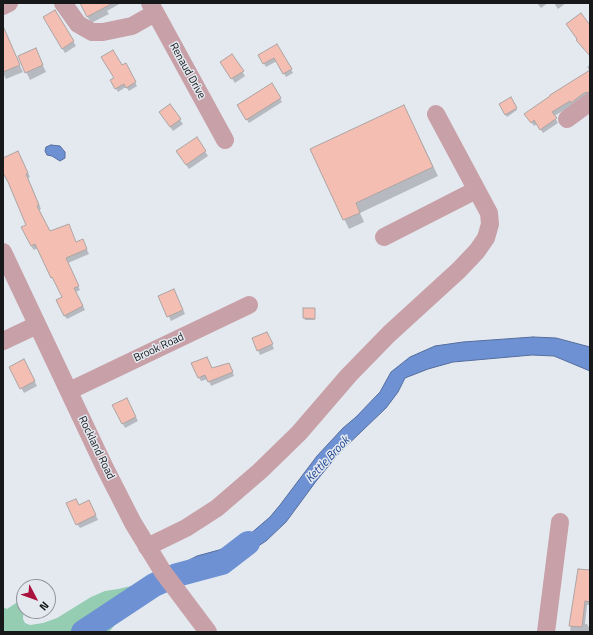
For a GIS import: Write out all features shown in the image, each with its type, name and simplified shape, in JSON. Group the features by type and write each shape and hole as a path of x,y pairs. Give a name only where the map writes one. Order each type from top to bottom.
{"street":[{"path":"3,6 9,3"},
{"path":"64,3 78,24 92,32 103,32 132,26 152,8"},
{"name":"Renaud Drive","path":"152,8 225,140"},
{"path":"567,119 590,102"},
{"path":"147,547 186,528 217,508 260,471 299,433 349,375 389,334 459,270 477,251 486,238 490,224 489,213 436,114"},
{"path":"384,237 476,190"},
{"name":"Rockland Road","path":"3,252 107,472 147,547 166,577 208,632"},
{"name":"Brook Road","path":"68,391 249,305"},
{"path":"3,341 37,324"},
{"path":"546,632 560,522"}],"green space":[{"path":"140,584 147,595 136,599 109,632 3,632 3,607 7,609 16,603 16,619 23,619 25,623 30,625 43,623 56,619 91,597 105,591"}],"water":[{"path":"51,145 60,146 65,152 65,158 60,161 47,155 45,151 46,147"},
{"name":"Kettle Brook","path":"533,337 556,338 590,347 590,371 554,356 532,355 453,362 428,369 405,378 398,392 386,408 340,452 286,522 266,541 252,550 226,562 183,573 160,584 147,595 140,584 197,556 219,550 242,541 270,517 317,456 380,392 391,372 410,357 435,346 463,342"}],"building":[{"path":"80,3 113,3 87,17"},
{"path":"55,10 74,41 62,49 43,17"},
{"path":"581,13 590,25 590,56 576,40 577,39 566,24"},
{"path":"3,26 20,65 3,72"},
{"path":"277,44 292,69 283,74 274,58 263,64 258,55"},
{"path":"36,48 43,65 25,73 18,56"},
{"path":"113,50 122,65 126,63 136,82 126,88 124,84 115,89 110,80 114,78 101,57"},
{"path":"232,54 244,71 231,79 220,62"},
{"path":"590,70 590,92 584,93 571,103 570,101 552,112 557,118 540,130 534,120 531,123 524,114 550,95"},
{"path":"272,83 281,98 246,120 237,105"},
{"path":"511,97 517,108 505,115 499,104"},
{"path":"170,104 181,119 170,127 159,112"},
{"path":"404,105 433,167 356,203 360,213 343,220 310,149"},
{"path":"197,137 206,151 186,165 176,151"},
{"path":"18,151 28,173 26,174 39,205 37,206 50,231 69,224 76,242 83,239 87,249 66,258 79,286 74,288 83,306 64,316 56,300 62,297 35,244 31,246 21,227 26,225 3,173 3,158"},
{"path":"174,289 183,310 167,317 158,296"},
{"path":"303,308 315,308 315,319 303,318"},
{"path":"267,332 273,344 257,351 252,338"},
{"path":"207,357 212,368 229,363 233,372 208,382 205,375 198,378 191,363"},
{"path":"24,359 35,381 20,389 9,367"},
{"path":"127,398 136,417 122,424 112,405"},
{"path":"76,499 79,505 89,500 96,515 76,525 66,503"},
{"path":"578,569 590,570 590,602 585,601 582,627 569,626"}],"waterway":[{"name":"Kettle Brook","path":"83,632 154,585 177,575 222,563 248,543"}]}
